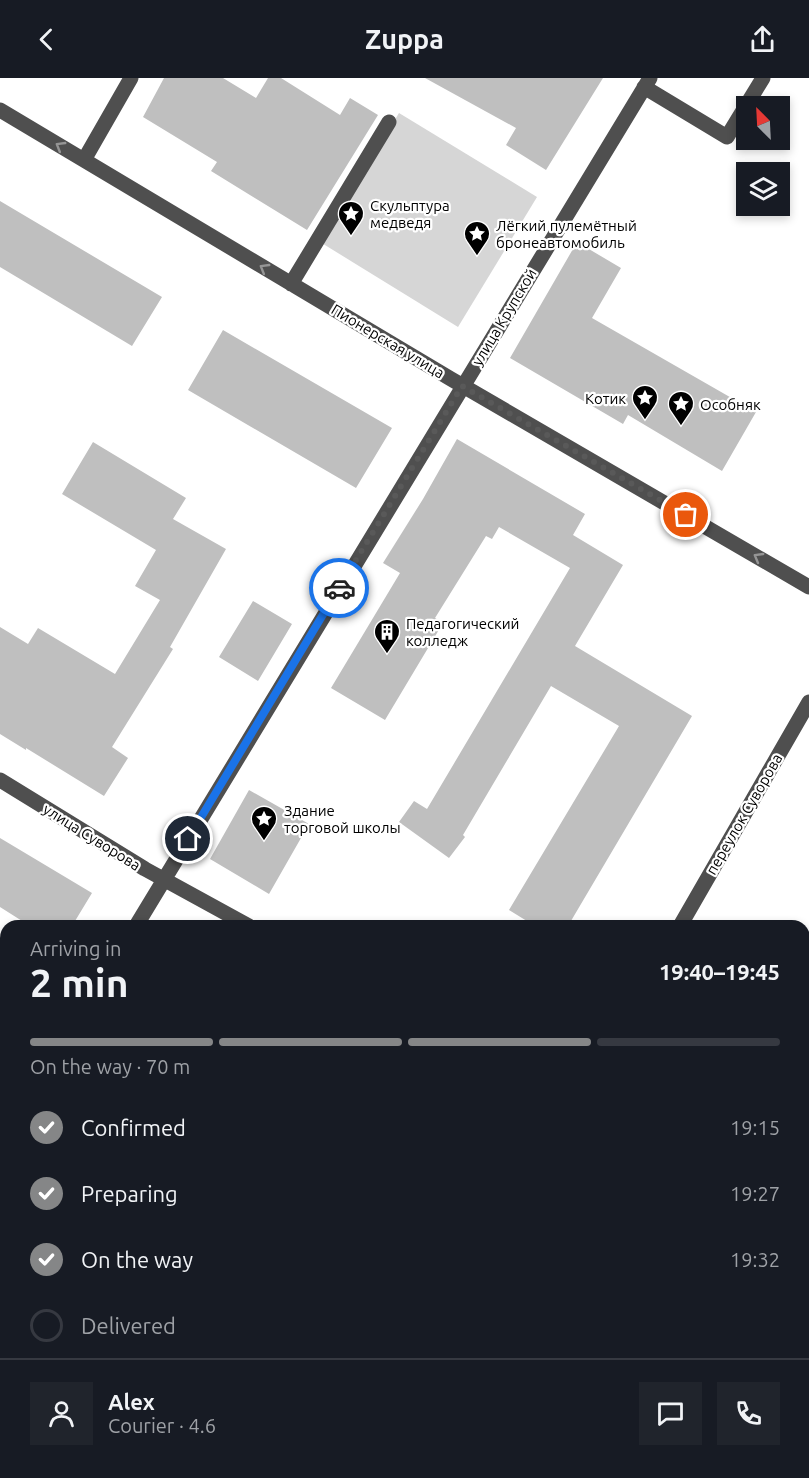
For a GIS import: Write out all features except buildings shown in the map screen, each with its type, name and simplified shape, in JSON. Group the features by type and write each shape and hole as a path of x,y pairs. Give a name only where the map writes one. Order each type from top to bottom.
{"street":[{"path":"84,160 131,78"},
{"path":"647,83 728,137 763,78"},
{"name":"улица Крупской","path":"139,920 647,83"},
{"name":"Пионерская улица","path":"0,110 462,386 809,586"},
{"path":"291,284 388,122"},
{"name":"переулок Суворова","path":"683,920 809,702"},
{"name":"улица Суворова","path":"0,780 163,879 238,920"}],"shaded area":[{"path":"399,113 537,197 458,327 320,242"}],"way so far":[{"path":"339,588 462,386 686,515"}],"place":[{"name":"Скульптура медведя","path":"351,237"},
{"name":"Лёгкий пулемётный бронеавтомобиль","path":"477,257"},
{"name":"Котик","path":"645,421"},
{"name":"Особняк","path":"681,427"},
{"name":"Педагогический колледж","path":"387,655"},
{"name":"Здание торговой школы","path":"264,842"}],"route":[{"path":"188,839 339,588"}]}
